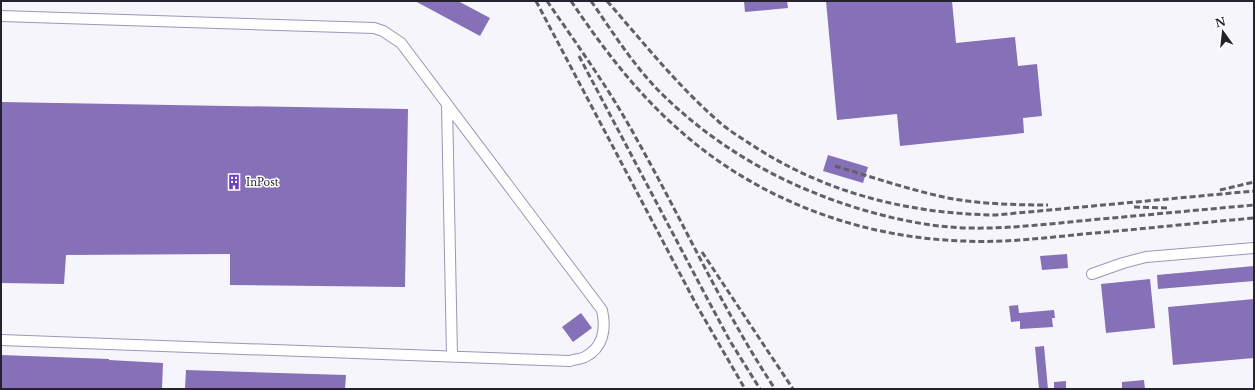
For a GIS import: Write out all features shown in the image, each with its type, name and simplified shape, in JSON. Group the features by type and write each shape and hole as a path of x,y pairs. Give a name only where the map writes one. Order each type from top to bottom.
{"lane":[{"path":"1,16 374,28 383,31 401,43 602,310 605,321 604,337 595,350 586,357 570,361 1,340"},
{"path":"447,104 452,356"},
{"path":"1092,274 1146,257 1254,248"}],"building":[{"path":"415,1 458,1 490,18 480,36"},
{"path":"744,1 787,1 788,8 745,12"},
{"path":"826,1 952,1 956,43 1015,37 1018,66 1037,64 1042,116 1023,118 1024,133 900,146 897,114 837,120"},
{"name":"InPost","path":"1,102 408,109 405,287 230,285 230,254 66,255 64,284 1,283"},
{"path":"828,155 868,167 863,183 823,171"},
{"path":"1067,254 1068,268 1042,270 1040,256"},
{"path":"1254,266 1254,281 1158,289 1157,275"},
{"path":"1150,279 1155,328 1106,333 1101,284"},
{"path":"1254,299 1254,358 1173,365 1168,307"},
{"path":"1018,305 1019,313 1054,310 1055,318 1052,318 1053,327 1020,329 1020,321 1011,322 1009,306"},
{"path":"581,313 592,328 573,342 562,327"},
{"path":"1044,346 1048,389 1039,389 1035,347"},
{"path":"1,355 109,359 163,363 162,389 1,389"},
{"path":"186,370 346,375 345,389 185,389"},
{"path":"1144,380 1145,389 1122,389 1122,382"},
{"path":"1066,381 1066,389 1054,389 1054,382"}],"railway":[{"path":"536,1 697,306 745,389"},
{"path":"547,1 593,68 626,120 720,296 775,389"},
{"path":"571,1 607,52 648,100 678,129 708,154 741,176 775,194 811,210 848,223 886,232 925,238 964,241 1009,241 1254,218"},
{"path":"591,1 625,50 653,85 685,115 708,133 755,164 780,177 832,200 860,209 926,224 967,228 998,228 1254,205"},
{"path":"607,1 688,93 726,128 780,162 838,188 869,198 931,210 964,214 996,215 1254,191"},
{"path":"579,56 730,341 760,389"},
{"path":"835,166 948,198 998,204 1048,205"},
{"path":"1220,190 1254,182"},
{"path":"1134,207 1170,208"},
{"path":"702,252 793,389"}],"place":[{"name":"InPost","path":"234,182"}]}
